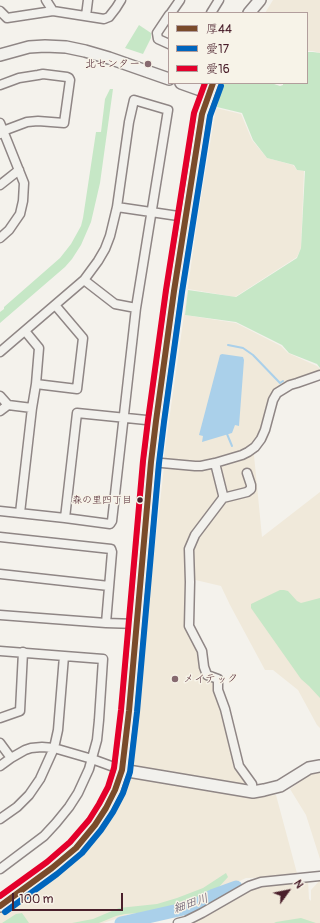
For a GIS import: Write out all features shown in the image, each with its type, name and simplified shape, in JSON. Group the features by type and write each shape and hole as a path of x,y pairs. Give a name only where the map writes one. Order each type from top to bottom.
{"street":[{"path":"46,0 53,11"},
{"path":"86,16 88,0"},
{"path":"0,11 7,18 53,11 104,18 109,17 121,0"},
{"path":"172,12 180,0"},
{"path":"212,12 219,0"},
{"path":"250,12 260,0"},
{"path":"168,17 156,33 158,39 168,44"},
{"path":"0,55 29,47 66,47 109,58 168,78"},
{"path":"0,86 20,78 43,74 78,79"},
{"path":"0,238 9,230 20,214 23,201 24,183 1,129 27,122 38,121 64,124 70,78"},
{"path":"0,906 52,868 76,848 95,825 106,808 115,790 122,770 129,711 156,421 185,217 202,114 211,88 187,84"},
{"path":"0,352 84,280 105,249 110,236 117,207 129,122 134,100 168,110 136,308 112,521 110,524 0,511"},
{"path":"0,186 19,170"},
{"path":"117,207 185,217"},
{"path":"84,280 114,304 136,308"},
{"path":"36,384 77,389 83,338 55,305"},
{"path":"20,513 39,348 25,331"},
{"path":"151,462 194,466 215,463 248,452 261,439 273,400 277,393 290,385 320,375"},
{"path":"0,396 8,405 32,408"},
{"path":"0,411 8,405"},
{"path":"65,518 77,413 156,421"},
{"path":"215,463 224,496 195,535 189,549 189,626 202,650 204,667 207,675 218,680 218,690 239,766 252,784 253,792"},
{"path":"223,498 247,492 251,485 248,473"},
{"path":"0,537 111,549 106,623"},
{"path":"0,574 109,586"},
{"path":"0,615 137,624"},
{"path":"0,651 103,659 97,740 88,771 78,793 69,807 44,836 0,869"},
{"path":"0,718 20,711 23,652"},
{"path":"0,819 17,806 29,794 40,779 54,748 58,730 64,656"},
{"path":"0,743 11,758"},
{"path":"0,766 25,750 42,747 54,748 92,759 122,770 253,792 280,786 309,768 320,766"},
{"path":"178,923 202,914 249,886 261,882 320,876"}],"shaded area":[{"path":"273,0 320,0 320,53 308,51 308,12 266,12"},
{"path":"216,108 241,114 252,140 267,158 293,165 297,170 304,171 301,248 297,257 235,297 188,289 185,315 236,323 281,346 288,353 317,366 320,369 320,373 287,382 275,389 269,400 261,431 253,445 262,537 320,492 320,728 298,690 273,670 265,670 221,586 187,578 186,625 199,651 201,666 215,680 215,687 249,782 252,797 276,795 298,877 246,878 209,895 153,912 131,914 103,923 0,923 0,912 67,863 120,786 130,759 164,467 168,463 164,456 198,216"},
{"path":"320,771 320,859 306,815 290,789 310,774"},
{"path":"308,880 309,899 311,901 311,890 320,880 320,923 191,923 261,884"}],"green space":[{"path":"139,25 151,33 151,38 143,54 125,48"},
{"path":"308,52 320,53 320,368 317,364 289,353 282,345 236,322 185,315 188,290 236,297 297,258 301,248 305,171 297,170 294,165 267,158 253,140 242,113 217,107 223,84 308,84"},
{"path":"110,89 113,89 100,183 91,222 81,245 65,267 0,323 0,312 4,309 4,307 60,258 71,244 81,226 96,132 101,132 105,99"},
{"path":"280,590 288,591 297,601 301,603 320,598 320,698 301,679 251,608 251,604"},
{"path":"226,873 228,877 218,888 209,894 181,904 153,912 116,916 99,923 72,923 93,919 119,908 157,904 177,898 203,888"},
{"path":"22,913 29,923 2,923 16,914"},
{"path":"301,918 316,923 274,923 276,922"}],"water":[{"path":"220,355 243,357 244,360 239,426 235,425 232,433 202,442 203,436 199,435"}],"waterway":[{"path":"228,345 243,348 253,355 280,383 283,381"},
{"path":"227,434 232,446"},
{"name":"細田川","path":"121,923 192,907 214,895 236,887"}],"transit line":[{"name":"愛16","path":"0,896 47,862 70,842 89,820 99,804 108,787 114,768 121,710 148,420 166,290 194,113 205,84"},
{"name":"厚44","path":"0,906 52,868 76,848 95,825 106,808 115,790 122,770 129,711 156,421 174,291 202,114 213,84"},
{"name":"愛17","path":"5,912 57,874 82,853 101,830 113,812 123,793 130,772 164,422 182,292 210,116 221,86"}],"place":[{"name":"北センター","path":"148,64"},
{"name":"森の里四丁目","path":"140,500"},
{"name":"メイテック","path":"175,679"}]}
